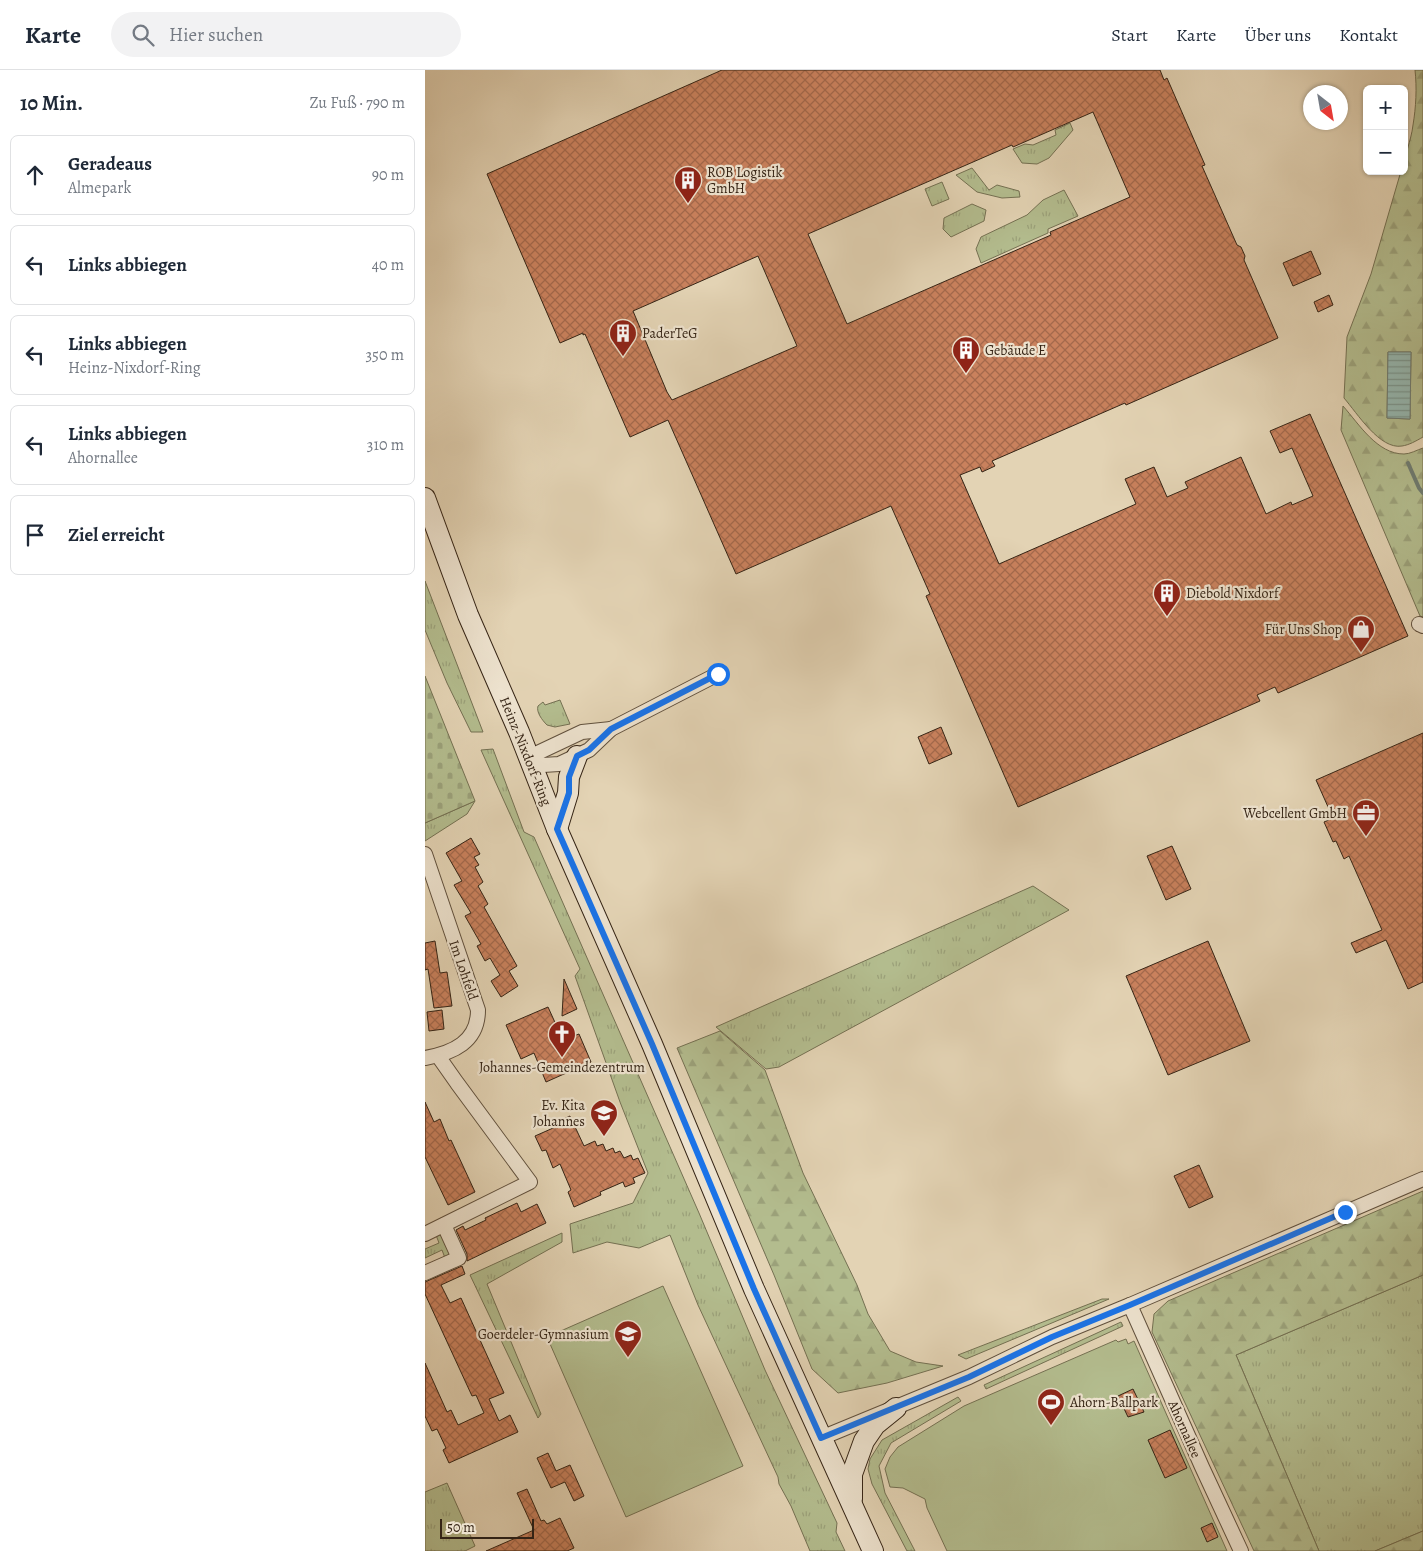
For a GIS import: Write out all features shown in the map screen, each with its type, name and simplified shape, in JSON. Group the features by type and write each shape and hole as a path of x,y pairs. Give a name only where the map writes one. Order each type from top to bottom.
{"main road":[{"name":"Heinz-Nixdorf-Ring","path":"425,498 468,615 529,757 557,829 652,1044 754,1289 873,1551"},
{"path":"557,829 569,793 569,777 577,756"},
{"path":"853,1506 852,1474 864,1440 875,1425 896,1408"}],"street":[{"path":"529,757 543,765 559,764 589,750 611,729 718,674"},
{"path":"529,757 582,732 611,729"},
{"name":"Im Lohfeld","path":"425,854 478,1010 478,1022 465,1043 451,1051 432,1057"},
{"path":"425,1234 530,1182 457,1084 432,1057"},
{"path":"821,1438 969,1377 1052,1337 1423,1179"},
{"path":"425,1273 459,1258 444,1225"},
{"name":"Ahornallee","path":"1130,1305 1241,1551"}],"green space":[{"path":"1415,70 1423,70 1423,437 1407,445 1394,446 1377,437 1344,398 1347,337 1371,274 1400,175 1408,175 1408,147 1416,98","holes":["1388,352 1411,352 1410,419 1387,418"]},
{"path":"1070,123 1073,130 1049,158 1037,164 1022,163 1013,149 1025,144 1033,145 1056,135 1055,130"},
{"path":"972,168 989,190 997,185 1019,191 1020,197 1002,198 977,192 956,175"},
{"path":"942,182 949,199 932,206 925,189"},
{"path":"1064,190 1078,216 1048,229 1048,233 981,263 976,249 981,237 1027,215 1043,200"},
{"path":"972,204 986,210 984,221 951,237 943,229 944,218"},
{"path":"1343,406 1369,437 1385,449 1394,453 1404,454 1423,448 1423,617 1420,616 1341,430"},
{"path":"425,581 483,732 471,732 447,683 425,630"},
{"path":"425,676 475,801 425,823"},
{"path":"560,700 570,724 555,727 547,725 541,718 538,706 543,702 545,705"},
{"path":"493,749 524,832 534,837 699,1213 765,1370 837,1523 836,1532 845,1551 810,1551 791,1506 779,1484 778,1477 698,1305 670,1235 639,1248 607,1242 573,1253 570,1224 633,1203 648,1173 620,1102 575,976 580,969 481,750"},
{"path":"475,801 467,814 425,841 425,823"},
{"path":"1033,886 1069,910 779,1067 766,1069 716,1027"},
{"path":"720,1031 765,1070 803,1173 857,1285 868,1314 890,1351 916,1362 943,1366 887,1383 838,1393 812,1369 677,1048"},
{"path":"1423,1191 1423,1275 1236,1355 1319,1551 1254,1551 1152,1332 1154,1314 1168,1301"},
{"path":"441,1232 451,1255 445,1258 442,1250 425,1258 425,1249 439,1243 436,1235"},
{"path":"562,1233 562,1242 487,1284 541,1414 538,1418 470,1275"},
{"path":"1423,1275 1423,1531 1375,1551 1319,1551 1236,1355"},
{"path":"663,1286 743,1466 626,1517 547,1337"},
{"path":"1102,1299 1109,1299 966,1359 958,1355"},
{"path":"1121,1322 1123,1326 986,1389 984,1385"},
{"name":"Ahorn-Ballpark","path":"1126,1339 1128,1344 1134,1341 1227,1551 947,1551 927,1508 925,1499 903,1488 890,1487 885,1469 890,1457 898,1447 964,1406 1116,1340 1118,1342"},
{"path":"958,1397 961,1401 891,1443 879,1466 885,1493 915,1551 907,1551 872,1484 868,1469 870,1459 882,1440"},
{"path":"447,1483 475,1546 465,1551 425,1551 425,1492"},
{"path":"1423,1531 1423,1551 1375,1551"}],"water":[{"path":"1388,352 1411,352 1410,419 1387,418"}],"building":[{"path":"722,70 1160,70 1164,80 1167,78 1205,165 1202,166 1237,245 1241,247 1245,256 1244,260 1278,338 992,461 995,466 982,472 980,467 960,475 999,564 1136,504 1125,479 1154,467 1167,497 1188,488 1185,482 1241,457 1266,514 1291,502 1292,505 1313,496 1292,448 1280,453 1270,431 1310,414 1408,636 1278,693 1275,687 1257,695 1260,701 1018,807 926,596 930,594 891,506 736,574 668,420 630,437 585,334 583,335 583,333 560,343 487,174","holes":["1093,112 1130,197 1050,232 1051,235 847,324 808,234 1012,145 1013,147","758,256 797,346 672,400 633,311"]},
{"path":"1311,251 1321,274 1293,286 1283,263"},
{"path":"1329,295 1333,305 1318,312 1314,302"},
{"path":"941,727 952,754 929,764 918,737"},
{"path":"1423,733 1423,982 1408,989 1386,940 1356,953 1351,943 1382,930 1349,856 1344,859 1336,841 1333,842 1324,822 1333,818 1316,780"},
{"path":"471,838 480,854 474,857 479,865 475,867 483,882 478,886 488,904 484,907 517,966 509,971 518,986 501,997 491,981 500,975 490,958 485,961 477,946 481,944 465,916 471,913 454,885 462,881 446,853"},
{"path":"1172,846 1191,889 1166,900 1147,856"},
{"path":"435,941 440,973 447,972 452,1006 434,1008 428,969 425,970 425,943"},
{"path":"1208,941 1250,1041 1168,1075 1126,976"},
{"path":"564,979 577,1009 562,1016"},
{"path":"548,1007 563,1040 579,1034 591,1062 546,1082 534,1053 521,1059 506,1025"},
{"path":"442,1010 444,1029 429,1031 427,1012"},
{"path":"425,1102 434,1122 440,1119 475,1192 448,1205 425,1157"},
{"path":"570,1116 584,1146 595,1141 597,1146 603,1144 606,1151 613,1148 615,1153 620,1151 624,1158 631,1155 633,1160 638,1158 645,1173 633,1178 635,1183 625,1187 623,1182 600,1192 601,1195 574,1207 568,1192 571,1190 560,1164 553,1168 546,1150 542,1151 535,1136 560,1125 559,1121"},
{"path":"1199,1165 1213,1197 1189,1208 1174,1176"},
{"path":"517,1203 521,1212 537,1204 546,1223 467,1261 467,1254 456,1230 463,1226 465,1230"},
{"path":"462,1266 465,1274 441,1285 450,1303 461,1298 504,1393 489,1399 499,1421 510,1415 518,1432 449,1463 443,1450 446,1448 437,1429 432,1431 425,1416 425,1363 447,1412 451,1410 458,1425 484,1413 476,1395 472,1396 425,1294 425,1282"},
{"path":"1133,1389 1144,1412 1128,1417 1118,1396"},
{"path":"1170,1430 1187,1468 1165,1478 1148,1440"},
{"path":"548,1453 556,1471 570,1465 584,1496 574,1501 565,1482 551,1488 537,1458"},
{"path":"527,1489 541,1521 544,1520 547,1524 560,1518 574,1548 567,1551 486,1551 534,1530 517,1493"},
{"path":"1212,1523 1218,1537 1207,1542 1201,1528"}],"waterway":[{"path":"1408,463 1423,493"}],"place":[{"name":"ROB Logistik GmbH","path":"688,204"},
{"name":"PaderTeG","path":"623,357"},
{"name":"Gebäude E","path":"966,374"},
{"name":"Diebold Nixdorf","path":"1167,617"},
{"name":"Für Uns Shop","path":"1361,653"},
{"name":"Webcellent GmbH","path":"1366,837"},
{"name":"Johannes-Gemeindezentrum","path":"562,1058"},
{"name":"Ev. Kita Johannes","path":"604,1137"},
{"name":"Goerdeler-Gymnasium","path":"628,1358"},
{"name":"Ahorn-Ballpark","path":"1051,1426"}],"route":[{"path":"718,674 611,729 589,750 577,756 569,777 569,793 557,829 652,1044 754,1289 821,1438 969,1377 1052,1337 1345,1212"}]}
